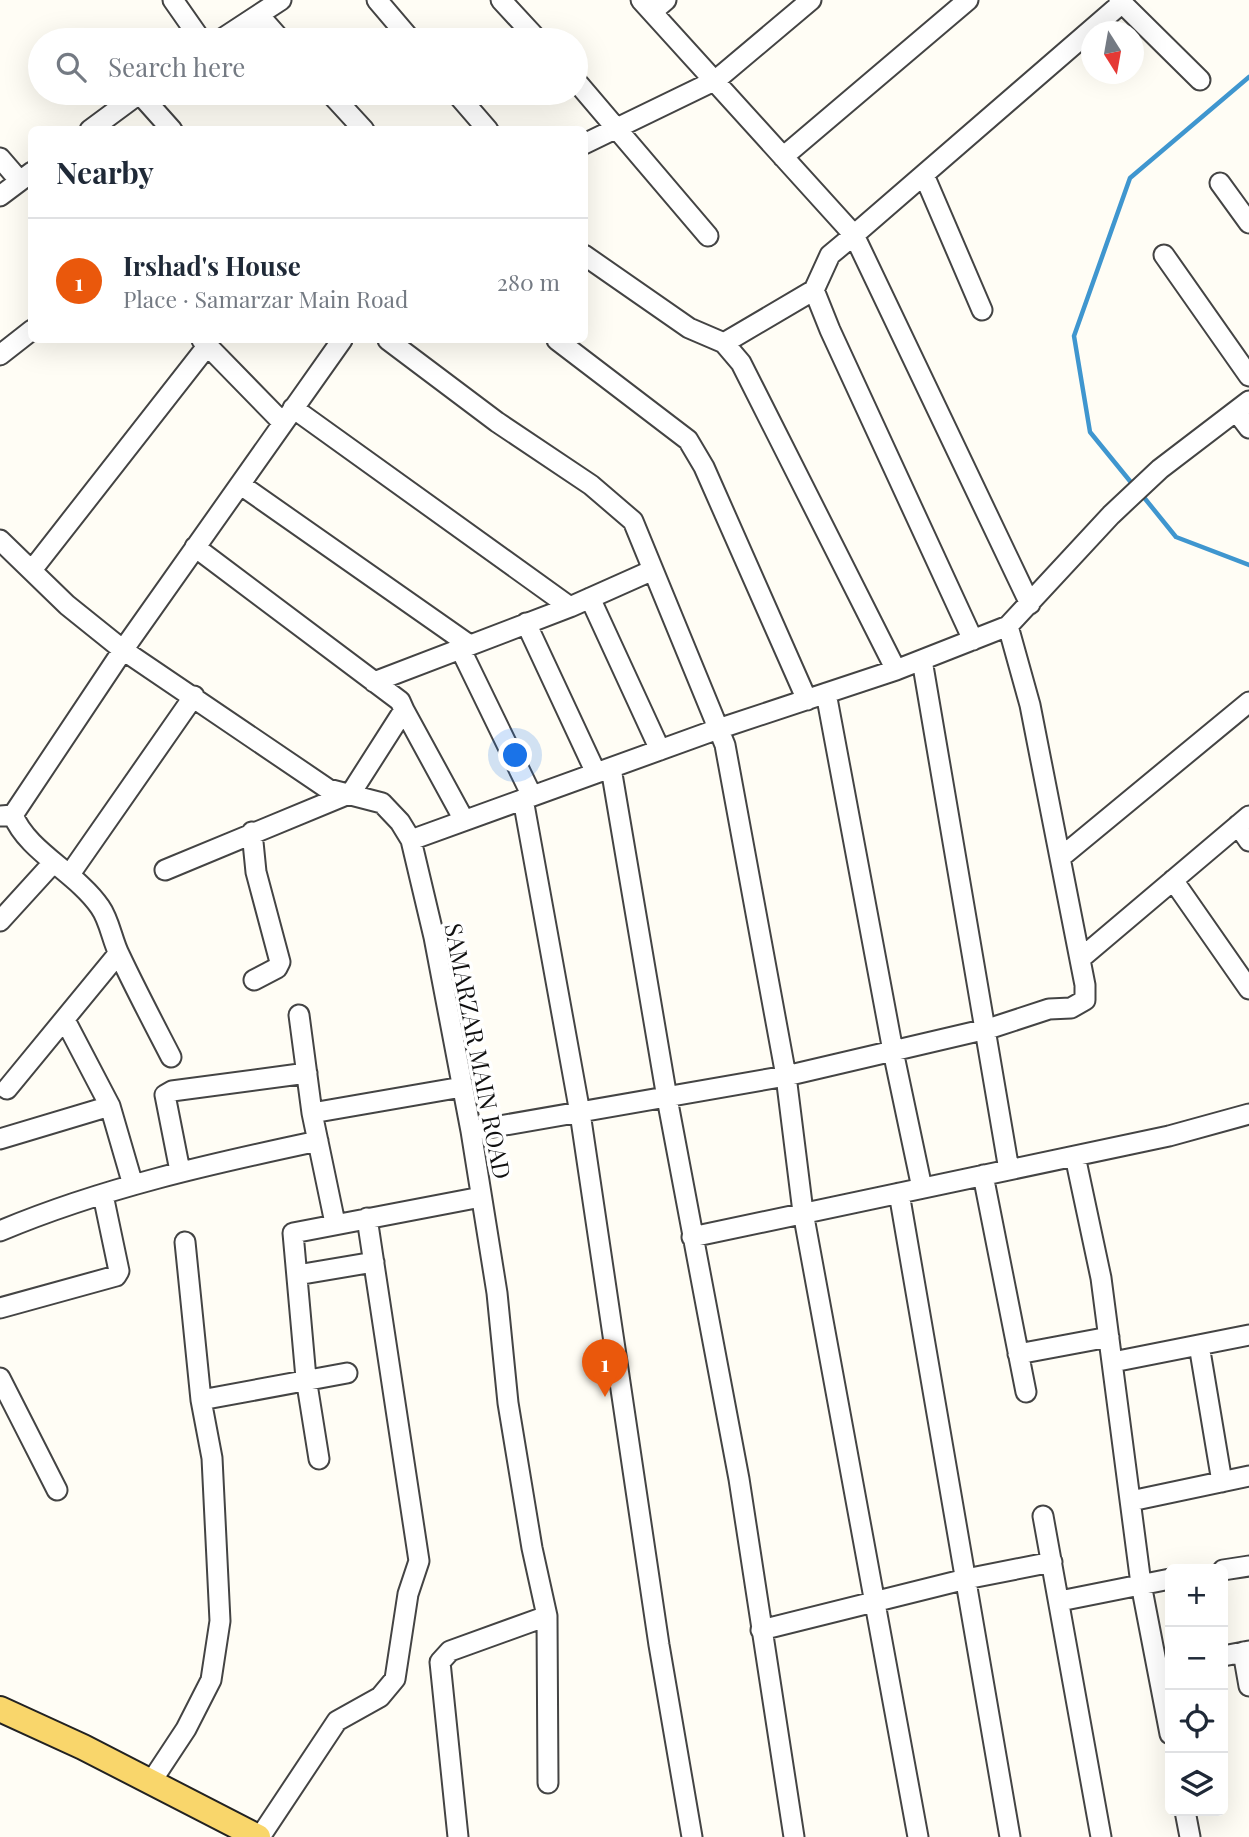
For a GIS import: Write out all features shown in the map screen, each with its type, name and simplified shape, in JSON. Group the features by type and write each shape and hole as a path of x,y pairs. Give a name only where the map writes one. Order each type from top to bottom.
{"main road":[{"path":"0,1709 259,1837"}],"street":[{"path":"173,0 193,28"},
{"path":"238,28 281,0"},
{"path":"377,0 401,28"},
{"path":"501,0 527,28"},
{"path":"588,142 716,80 811,0"},
{"path":"783,157 968,0"},
{"path":"724,343 814,290 830,255 1120,1 1200,80"},
{"path":"653,4 716,80 854,235 1030,604"},
{"path":"258,15 270,28"},
{"path":"588,94 708,236"},
{"path":"95,126 123,105"},
{"path":"150,105 168,126"},
{"path":"341,105 360,126"},
{"path":"466,105 485,126"},
{"path":"0,158 25,176 0,196"},
{"path":"924,174 982,310"},
{"path":"1220,183 1249,223"},
{"path":"1164,255 1249,376"},
{"path":"588,258 689,328 724,343 741,363 896,670"},
{"path":"814,290 973,640"},
{"path":"0,355 28,333"},
{"path":"32,570 204,343"},
{"path":"206,343 288,416 570,607"},
{"path":"171,1057 118,954 100,907 71,874 52,864 6,815 340,343"},
{"path":"392,343 498,422 591,485 633,521 725,745 786,1076 803,1212 918,1837"},
{"path":"561,343 688,440 704,467 817,697 922,1188"},
{"path":"411,839 719,729 896,670 1008,626 1111,514 1160,469 1242,406 1249,428"},
{"path":"241,485 464,646 527,798 580,1113 636,1497 692,1837"},
{"name":"SAMARZAR MAIN ROAD","path":"0,540 67,605 123,650 328,789 382,803 411,839 434,937 471,1131 497,1293 508,1403 532,1548 547,1616 548,1783"},
{"path":"195,547 400,701 464,820"},
{"path":"374,682 570,607 653,570"},
{"path":"590,598 660,750"},
{"path":"526,623 603,770 739,1479 794,1837"},
{"path":"471,1131 786,1076 985,1030 1049,1009 1071,1008 1084,1000 1080,959 1030,705 1008,626"},
{"path":"922,660 1009,1170"},
{"path":"71,874 194,696"},
{"path":"1060,858 1249,702"},
{"path":"164,870 351,793 404,710"},
{"path":"1080,959 1173,880 1245,828"},
{"path":"252,832 256,872 280,962 277,968 254,980"},
{"path":"0,921 52,864"},
{"path":"1173,880 1249,989"},
{"path":"7,1089 118,954"},
{"path":"299,1015 312,1113 335,1223"},
{"path":"65,1020 110,1106 132,1185"},
{"path":"180,1171 165,1095 172,1091 307,1073"},
{"path":"312,1113 461,1087"},
{"path":"0,1139 110,1106"},
{"path":"692,1237 1169,1136 1249,1114"},
{"path":"0,1231 36,1215 180,1171 318,1141"},
{"path":"1075,1156 1110,1337 1141,1584 1164,1665 1166,1690"},
{"path":"983,1175 1026,1392"},
{"path":"899,1193 1010,1837"},
{"path":"0,1308 116,1276 119,1271 103,1195"},
{"path":"319,1459 306,1378 293,1233 481,1197"},
{"path":"259,1837 337,1721 380,1697 395,1679 408,1594 419,1561 367,1218"},
{"path":"151,1782 186,1729 211,1680 220,1621 212,1458 201,1399 185,1242"},
{"path":"297,1275 374,1262"},
{"path":"1113,1362 1249,1335"},
{"path":"1018,1354 1110,1337"},
{"path":"1199,1345 1222,1482"},
{"path":"201,1399 306,1378 346,1373"},
{"path":"0,1378 57,1490"},
{"path":"1132,1501 1249,1476"},
{"path":"1043,1516 1101,1837"},
{"path":"761,1630 966,1578 1052,1562"},
{"path":"1228,1569 1249,1566"},
{"path":"1060,1601 1165,1580"},
{"path":"458,1837 440,1662 450,1651 547,1616"},
{"path":"1228,1655 1246,1652 1249,1686"},
{"path":"1186,1816 1190,1837"}],"waterway":[{"path":"1134,486 1090,432 1074,336 1130,178 1249,77"},
{"path":"1142,495 1176,537 1249,565"}],"place":[{"name":"Irshad's House","path":"605,1397"}]}
